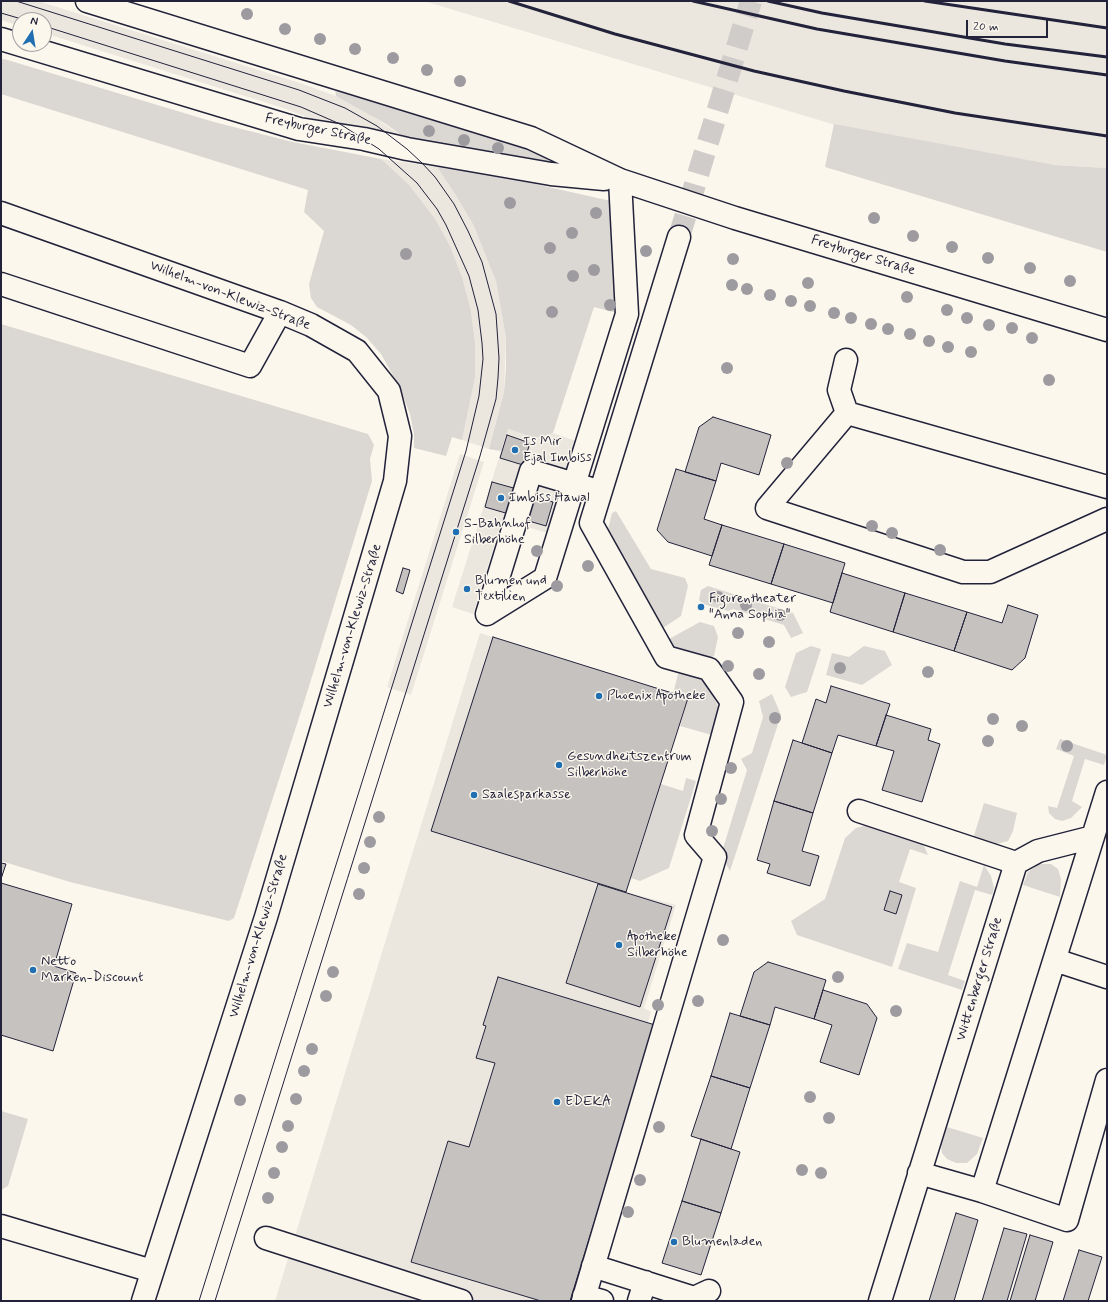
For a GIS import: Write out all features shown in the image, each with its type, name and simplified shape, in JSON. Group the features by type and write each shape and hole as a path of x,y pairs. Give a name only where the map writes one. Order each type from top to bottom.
{"street":[{"name":"Freyburger Straße","path":"87,1 531,138 620,180 735,218 1107,330"},
{"name":"Freyburger Straße","path":"1,40 299,129 364,139 407,149 551,174 620,180"},
{"path":"600,492 574,484 531,471 487,614 545,578 574,484 627,314 620,180"},
{"name":"Wilhelm-von-Klewiz-Straße","path":"1,213 280,312 311,325 357,351 389,391 400,436 395,482 266,917 143,1301"},
{"path":"590,1299 593,1266 715,857 696,835 732,702 709,669 666,657 591,523 600,492 667,309 679,237"},
{"path":"1,284 250,366 280,312"},
{"path":"846,360 839,390 847,413"},
{"path":"847,413 1107,487"},
{"path":"847,413 767,508 963,572 990,572 1107,519"},
{"path":"982,1191 1107,792"},
{"path":"859,811 1016,864 1038,851 1093,837"},
{"name":"Wittenberger Straße","path":"880,1301 1016,864"},
{"path":"1055,960 1107,977"},
{"path":"919,1173 982,1191 1067,1220 1107,1080"},
{"path":"1,1226 152,1271"},
{"path":"266,1238 430,1296 461,1301"},
{"path":"593,1266 642,1291 694,1298 709,1291"}],"shaded area":[{"path":"1,1 38,1 300,83 336,96 359,107 409,141 327,125 283,108 52,36 52,12 12,12 12,23 1,20"},
{"path":"424,1 1107,1 1107,168 1055,165 842,127"},
{"path":"4,59 214,122 293,142 381,159 409,185 435,219 451,248 463,280 471,311 475,343 475,378 462,440 452,437 446,456 414,448 414,434 410,414 400,388 381,354 366,337 351,325 317,307 311,298 309,284 324,231 304,212 308,190 1,94 1,60"},
{"path":"335,88 585,162 583,172 409,141 386,124 336,96"},
{"path":"834,124 1055,165 1107,168 1107,252 825,167"},
{"path":"381,159 437,167 474,226 486,254 496,281 506,338 504,392 489,449 462,440 475,378 475,343 471,311 463,280 451,248"},
{"path":"437,167 535,184 611,201 616,221 612,249 617,313 594,307 553,433 535,438 508,429 501,451 489,449 504,392 506,369 506,338 496,281 474,226"},
{"path":"1,324 368,434 374,445 370,459 372,481 306,696 234,918 229,921 70,882 1,861"},
{"path":"508,429 535,438 553,433 576,441 548,533 502,520 473,614 452,607"},
{"path":"460,454 484,462 411,695 387,687"},
{"path":"616,511 651,569 685,578 688,586 681,616 663,628 607,533 612,513"},
{"path":"708,586 793,613 803,633 791,638 784,625 733,609 728,611 703,604 699,600 701,590"},
{"path":"700,622 714,626 718,637 714,656 703,660 674,650 669,639"},
{"path":"480,633 688,698 626,892 676,905 644,1008 651,1012 627,1095 643,1100 583,1301 275,1301"},
{"path":"811,646 821,649 807,692 791,697 785,687 796,653"},
{"path":"864,646 885,651 892,665 862,685 826,675 832,653 849,657"},
{"path":"687,669 700,672 719,708 712,735 680,726 688,699 673,694 678,674"},
{"path":"772,694 781,715 730,871 721,855 747,770 741,759 752,753 763,717 759,701"},
{"path":"1060,739 1107,755 1104,765 1085,759 1072,801 1082,807 1071,818 1062,821 1055,819 1049,813 1048,806 1057,808 1074,756 1056,749"},
{"path":"686,778 696,781 669,868 640,881 631,878 661,784 683,791"},
{"path":"984,803 1017,813 1013,831 1008,841 997,844 984,843 973,839"},
{"path":"868,825 915,838 924,846 928,855 910,849 899,882 916,888 892,967 797,935 791,921 825,899 845,838 856,828"},
{"path":"1039,864 1051,864 1058,869 1061,879 1060,897 1023,885 1028,872"},
{"path":"984,865 991,876 994,888 992,895 975,890 948,975 965,981 962,990 898,969 907,943 938,952 960,881 977,887"},
{"path":"1,1111 28,1119 8,1186 1,1190"},
{"path":"947,1127 983,1138 977,1154 967,1163 956,1163 947,1159 942,1153 941,1145"}],"building":[{"path":"713,417 771,435 759,475 721,463 716,481 685,472 699,427"},
{"name":"Is Mir Ejal Imbiss","path":"507,435 530,443 523,465 500,458"},
{"path":"676,469 716,481 704,519 722,525 712,556 668,542 657,530"},
{"name":"Imbiss Hawal","path":"492,482 517,489 509,514 485,507"},
{"path":"529,495 553,502 546,526 522,519"},
{"path":"722,525 784,544 771,584 709,565"},
{"path":"784,544 845,563 833,603 771,584"},
{"path":"403,568 410,570 403,594 396,591"},
{"path":"842,573 905,593 893,632 830,612"},
{"path":"905,593 967,612 954,651 893,632"},
{"path":"1008,605 1038,615 1025,658 1012,670 954,651 967,612 1002,623"},
{"name":"Gesundheitszentrum Silberhöhe","path":"493,637 688,698 626,892 431,831"},
{"path":"831,686 890,704 876,746 838,735 832,753 802,743 816,699 826,703"},
{"path":"886,715 931,729 928,740 940,744 922,802 882,790 894,751 876,746"},
{"path":"793,740 832,753 813,813 774,801"},
{"path":"774,801 813,813 802,851 819,856 810,886 767,873 770,864 757,860"},
{"path":"1,863 6,864 1,879"},
{"name":"Netto Marken-Discount","path":"1,883 72,904 54,966 76,973 53,1051 1,1035"},
{"name":"Apotheke Silberhöhe","path":"598,884 672,907 640,1007 566,983"},
{"path":"890,891 902,895 896,914 884,910"},
{"path":"768,962 826,980 814,1019 775,1007 770,1025 740,1016 754,972"},
{"name":"EDEKA","path":"498,977 655,1025 570,1301 541,1301 411,1262 448,1141 469,1147 495,1063 476,1058 486,1026 483,1025"},
{"path":"823,990 867,1004 877,1018 859,1075 820,1062 832,1025 814,1019"},
{"path":"730,1013 770,1025 750,1088 711,1076"},
{"path":"711,1076 750,1088 731,1149 691,1136"},
{"path":"701,1139 740,1152 721,1213 682,1201"},
{"path":"682,1201 721,1213 701,1275 662,1263"},
{"path":"956,1213 978,1220 954,1301 929,1301"},
{"path":"1004,1228 1027,1234 1007,1301 982,1301"},
{"path":"1030,1235 1053,1242 1035,1301 1010,1301"},
{"path":"1079,1250 1102,1257 1088,1301 1063,1301"}],"tunnel":[{"path":"679,237 751,1"}],"tram line":[{"path":"16,1 299,90 345,108 377,126 407,149 422,163 435,177 454,204 482,262 496,314 499,358 496,399 480,456 215,1301"},
{"path":"1,13 12,16"},
{"path":"52,29 301,107 340,124 379,149 417,183 437,209 446,225 469,276 478,310 482,343 483,359 479,396 466,451 199,1301"}],"railway":[{"path":"509,1 615,34 754,71 955,113 1107,136"},
{"path":"693,1 817,29 1005,61 1107,75"},
{"path":"768,1 822,13 1005,44 1107,57"},
{"path":"925,1 1107,28"}],"place":[{"name":"Is Mir Ejal Imbiss","path":"515,450"},
{"name":"Imbiss Hawal","path":"501,498"},
{"name":"S-Bahnhof Silberhöhe","path":"456,532"},
{"name":"Blumen und Textilien","path":"467,589"},
{"name":"Figurentheater \"Anna Sophia\"","path":"701,607"},
{"name":"Phoenix Apotheke","path":"599,696"},
{"name":"Gesundheitszentrum Silberhöhe","path":"559,765"},
{"name":"Saalesparkasse","path":"474,795"},
{"name":"Apotheke Silberhöhe","path":"619,945"},
{"name":"Netto Marken-Discount","path":"33,970"},
{"name":"EDEKA","path":"557,1102"},
{"name":"Blumenladen","path":"674,1242"}]}
